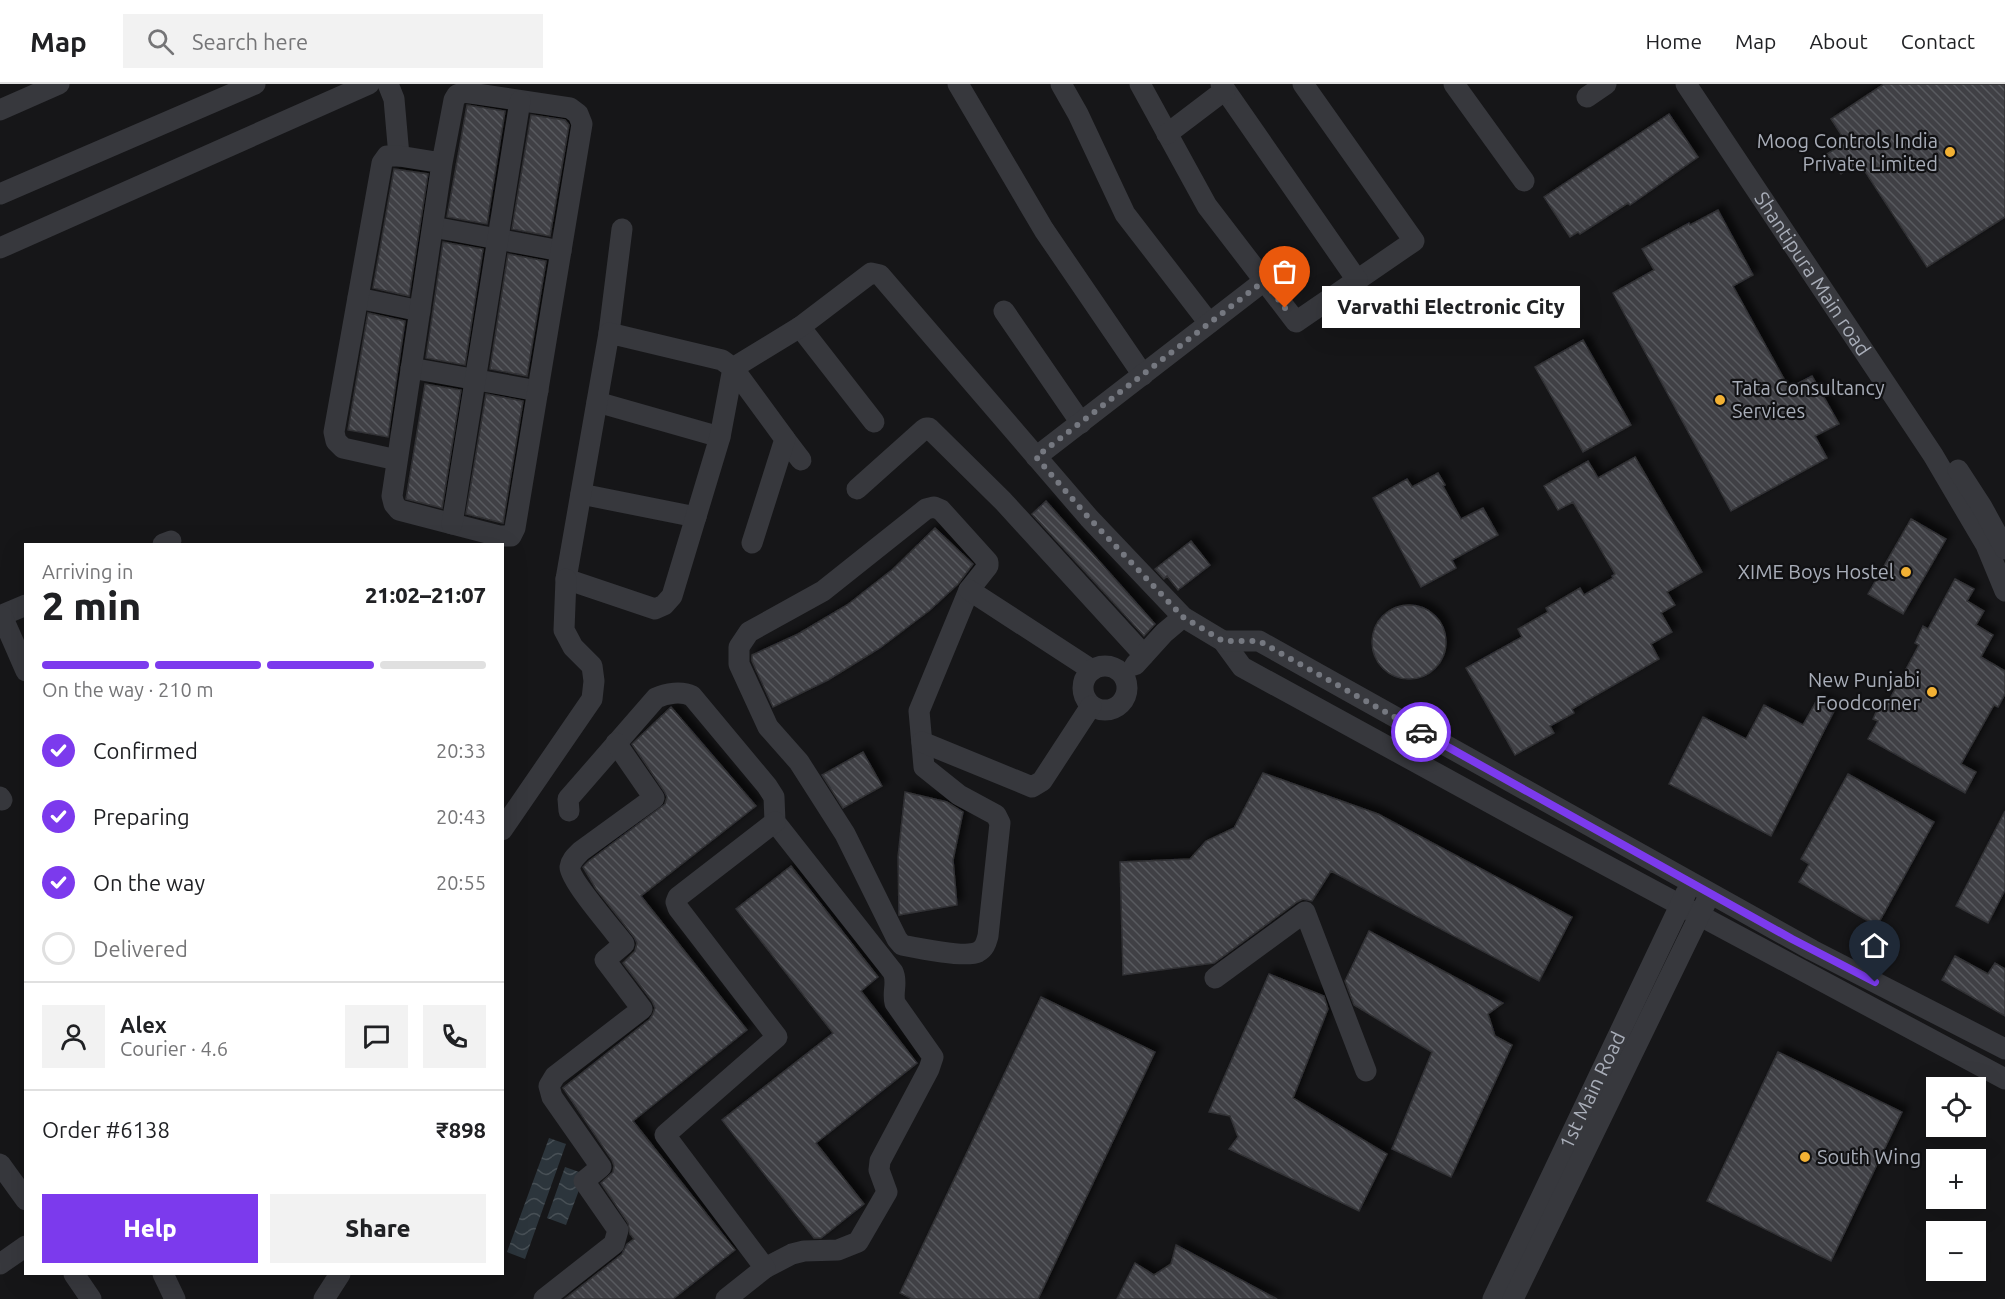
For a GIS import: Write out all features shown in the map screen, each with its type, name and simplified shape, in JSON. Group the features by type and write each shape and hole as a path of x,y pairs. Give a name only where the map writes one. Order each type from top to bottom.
{"street":[{"path":"0,110 59,84"},
{"path":"0,194 255,84"},
{"path":"0,248 369,84"},
{"path":"388,84 394,99 399,156"},
{"path":"958,84 1044,230 1143,375"},
{"path":"1061,84 1078,114 1125,214 1209,323"},
{"path":"1140,84 1207,206 1296,322 1413,241 1303,84"},
{"path":"1454,84 1524,181"},
{"path":"1587,97 1606,84"},
{"name":"Shantipura Main road","path":"1686,84 1933,455 1986,545 2005,591"},
{"name":"Shantipura Main road","path":"1701,84 1938,438 1982,507 2005,549"},
{"path":"1167,134 1223,87 1357,280"},
{"path":"464,93 570,108 578,114 582,124 515,528 511,536 499,536 399,510 392,496 442,163 454,100 457,95 464,93"},
{"path":"452,524 520,101"},
{"path":"397,460 343,448 336,441 334,432 382,163 387,156 399,156 442,163"},
{"path":"433,227 561,251"},
{"path":"504,827 592,699 594,681 592,666 573,647 564,630 566,579 609,333 622,229"},
{"path":"566,579 655,609 672,596 720,437 733,368 800,327 871,273 879,275 1089,518 1183,617 1223,641 1242,667 2005,1079"},
{"path":"1036,457 1264,281"},
{"path":"358,298 420,311"},
{"path":"1004,311 1081,423"},
{"path":"800,327 874,422"},
{"path":"609,333 722,360 733,368 801,460"},
{"path":"411,368 538,391"},
{"path":"597,402 720,437"},
{"path":"857,489 923,430 929,428 1004,501 1144,655"},
{"path":"752,543 785,439"},
{"path":"580,494 696,517"},
{"path":"934,507 941,510 987,558 988,566 969,590 919,711 924,766 959,795 996,815 1000,823 986,945 978,952 967,954 902,945 897,939 845,834 799,762 768,727 739,664 739,647 749,632 823,591 926,509 934,507"},
{"path":"969,590 1092,670"},
{"path":"24,606 1,616 24,667"},
{"path":"1124,676 1164,633 1183,617"},
{"path":"1223,641 1259,641 1812,950 2005,1049"},
{"path":"1106,665 1113,667 1124,676 1127,691 1121,704 1108,710 1098,710 1092,706 1084,696 1083,689 1086,675 1092,670 1106,665"},
{"path":"569,811 568,799 656,698 686,693 692,696 767,786 774,797 775,822 893,972 896,977 893,997 895,1003 933,1057 929,1069 880,1161 881,1179 886,1192 858,1242 838,1250 804,1251 792,1254 765,1268 726,1299"},
{"path":"922,742 1032,787 1042,781 1092,706"},
{"path":"544,1299 614,1244 618,1230 584,1181 601,1167 552,1097 549,1086 555,1076 642,1009 605,960 624,944 577,883 570,868 571,862 581,852 654,798 616,744"},
{"path":"765,1268 666,1135 777,1037 678,908 676,902 678,897 775,822"},
{"name":"1st Main Road","path":"1493,1299 1691,882"},
{"name":"1st Main Road","path":"1514,1299 1710,894"},
{"path":"1215,978 1305,912 1366,1071"},
{"path":"0,1164 24,1197"},
{"path":"0,1264 24,1247"},
{"path":"75,1275 91,1299"},
{"path":"163,1275 175,1299"},
{"path":"324,1299 339,1275"}],"water":[{"path":"549,1138 566,1144 525,1259 507,1252"},
{"path":"565,1167 585,1174 566,1225 547,1218"}],"building":[{"path":"1884,84 2005,84 2005,217 1927,267 1859,162 1841,174 1827,154 1846,142 1831,119"},
{"path":"467,105 505,111 487,224 447,217"},
{"path":"1669,114 1698,157 1630,205 1628,203 1580,234 1578,232 1570,237 1544,197"},
{"path":"531,115 565,120 569,125 550,236 512,229"},
{"path":"394,169 428,174 409,296 373,288"},
{"path":"1718,210 1753,275 1733,286 1789,388 1812,376 1839,424 1815,436 1827,458 1731,511 1613,293 1654,270 1642,249"},
{"path":"443,242 483,249 465,365 426,358"},
{"path":"508,254 546,261 527,376 490,369"},
{"path":"368,313 405,321 388,437 348,430"},
{"path":"1583,340 1631,425 1583,452 1535,367"},
{"path":"425,384 461,390 442,508 406,499"},
{"path":"486,394 523,401 503,523 466,514"},
{"path":"1635,457 1702,572 1667,592 1675,605 1661,613 1672,632 1651,644 1659,659 1572,709 1574,713 1550,726 1554,733 1515,755 1466,668 1522,637 1518,629 1548,612 1546,608 1580,588 1584,595 1613,578 1615,574 1573,502 1558,510 1544,486 1588,461 1598,478"},
{"path":"1438,473 1461,519 1483,508 1498,535 1452,560 1456,568 1421,587 1373,498 1407,479 1412,487"},
{"path":"1046,501 1155,624 1144,636 1032,514"},
{"path":"1911,519 1946,539 1903,614 1868,594"},
{"path":"935,528 973,564 958,584 930,610 880,648 828,680 773,707 752,661 752,655 798,634 847,605 893,569"},
{"path":"1191,541 1210,565 1178,590 1167,576 1164,579 1155,569"},
{"path":"1955,579 1974,589 1967,601 1984,611 1976,625 1993,635 1981,657 2005,671 2005,694 1998,707 1994,705 1961,764 1976,772 1965,793 1868,739 1878,721 1873,719 1880,703 1886,706 1919,645 1915,643 1923,626 1928,629"},
{"path":"1402,605 1416,605 1430,611 1440,621 1446,635 1444,656 1430,673 1416,679 1402,679 1388,673 1378,663 1372,649 1372,635 1378,621 1388,611"},
{"path":"1818,698 1836,707 1771,836 1669,784 1703,717 1746,739 1764,705 1803,725"},
{"path":"671,707 756,806 641,896 747,1030 633,1121 735,1250 673,1299 565,1299 622,1254 627,1244 634,1239 630,1234 628,1223 601,1183 613,1172 612,1160 563,1088 650,1019 655,1008 623,963 635,951 637,943 634,937 596,889 583,867 665,804 667,797 664,791 632,744"},
{"path":"863,752 882,786 843,808 822,775"},
{"path":"1263,773 1378,814 1572,917 1539,981 1331,871 1312,901 1303,899 1297,902 1214,963 1123,975 1120,862 1190,859 1206,841 1234,828"},
{"path":"1848,774 1934,822 1877,926 1799,882 1809,864 1801,859"},
{"path":"905,792 947,802 963,812 953,860 957,905 899,915 898,857"},
{"path":"2005,811 2005,890 1988,923 1956,906"},
{"path":"791,866 878,977 861,991 917,1063 816,1143 864,1204 821,1238 814,1238 722,1120 833,1033 736,909"},
{"path":"1369,931 1503,1003 1488,1014 1495,1036 1512,1045 1451,1177 1392,1149 1432,1052 1354,1005 1345,981"},
{"path":"1955,956 1988,974 1995,963 2005,969 2005,1016 1942,980"},
{"path":"1269,974 1324,996 1328,1009 1293,1098 1387,1154 1359,1211 1229,1149 1238,1137 1230,1116 1209,1112"},
{"path":"1041,997 1155,1052 1038,1299 912,1299 900,1293"},
{"name":"South Wing","path":"1778,1052 1902,1112 1831,1261 1707,1201"},
{"path":"1176,1245 1277,1299 1117,1299 1135,1263 1154,1275 1171,1264"}],"way so far":[{"path":"1285,308 1264,281 1036,457 1089,518 1183,617 1223,641 1259,641 1421,732"}],"place":[{"name":"Moog Controls India Private Limited","path":"1950,152"},
{"name":"Varvathi Electronic City","path":"1285,308"},
{"name":"Tata Consultancy Services","path":"1720,400"},
{"name":"XIME Boys Hostel","path":"1906,572"},
{"name":"New Punjabi Foodcorner","path":"1932,692"},
{"name":"South Wing","path":"1805,1157"}],"route":[{"path":"1421,732 1792,939 1875,982"}]}
